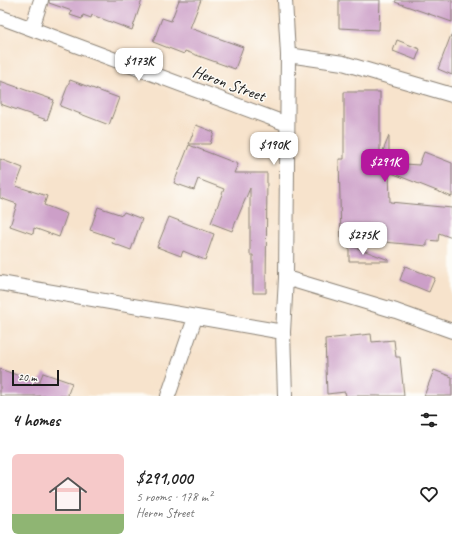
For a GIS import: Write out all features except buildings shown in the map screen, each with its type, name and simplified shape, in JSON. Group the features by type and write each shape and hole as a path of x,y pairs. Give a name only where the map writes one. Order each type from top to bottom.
{"street":[{"path":"32,28 41,0"},
{"path":"285,0 288,55 286,278 283,332 285,396"},
{"name":"Heron Street","path":"0,17 287,124"},
{"path":"288,55 343,63 452,95"},
{"path":"286,278 396,311 452,330"},
{"path":"0,283 194,318 283,332"},
{"path":"168,396 194,318"}]}
